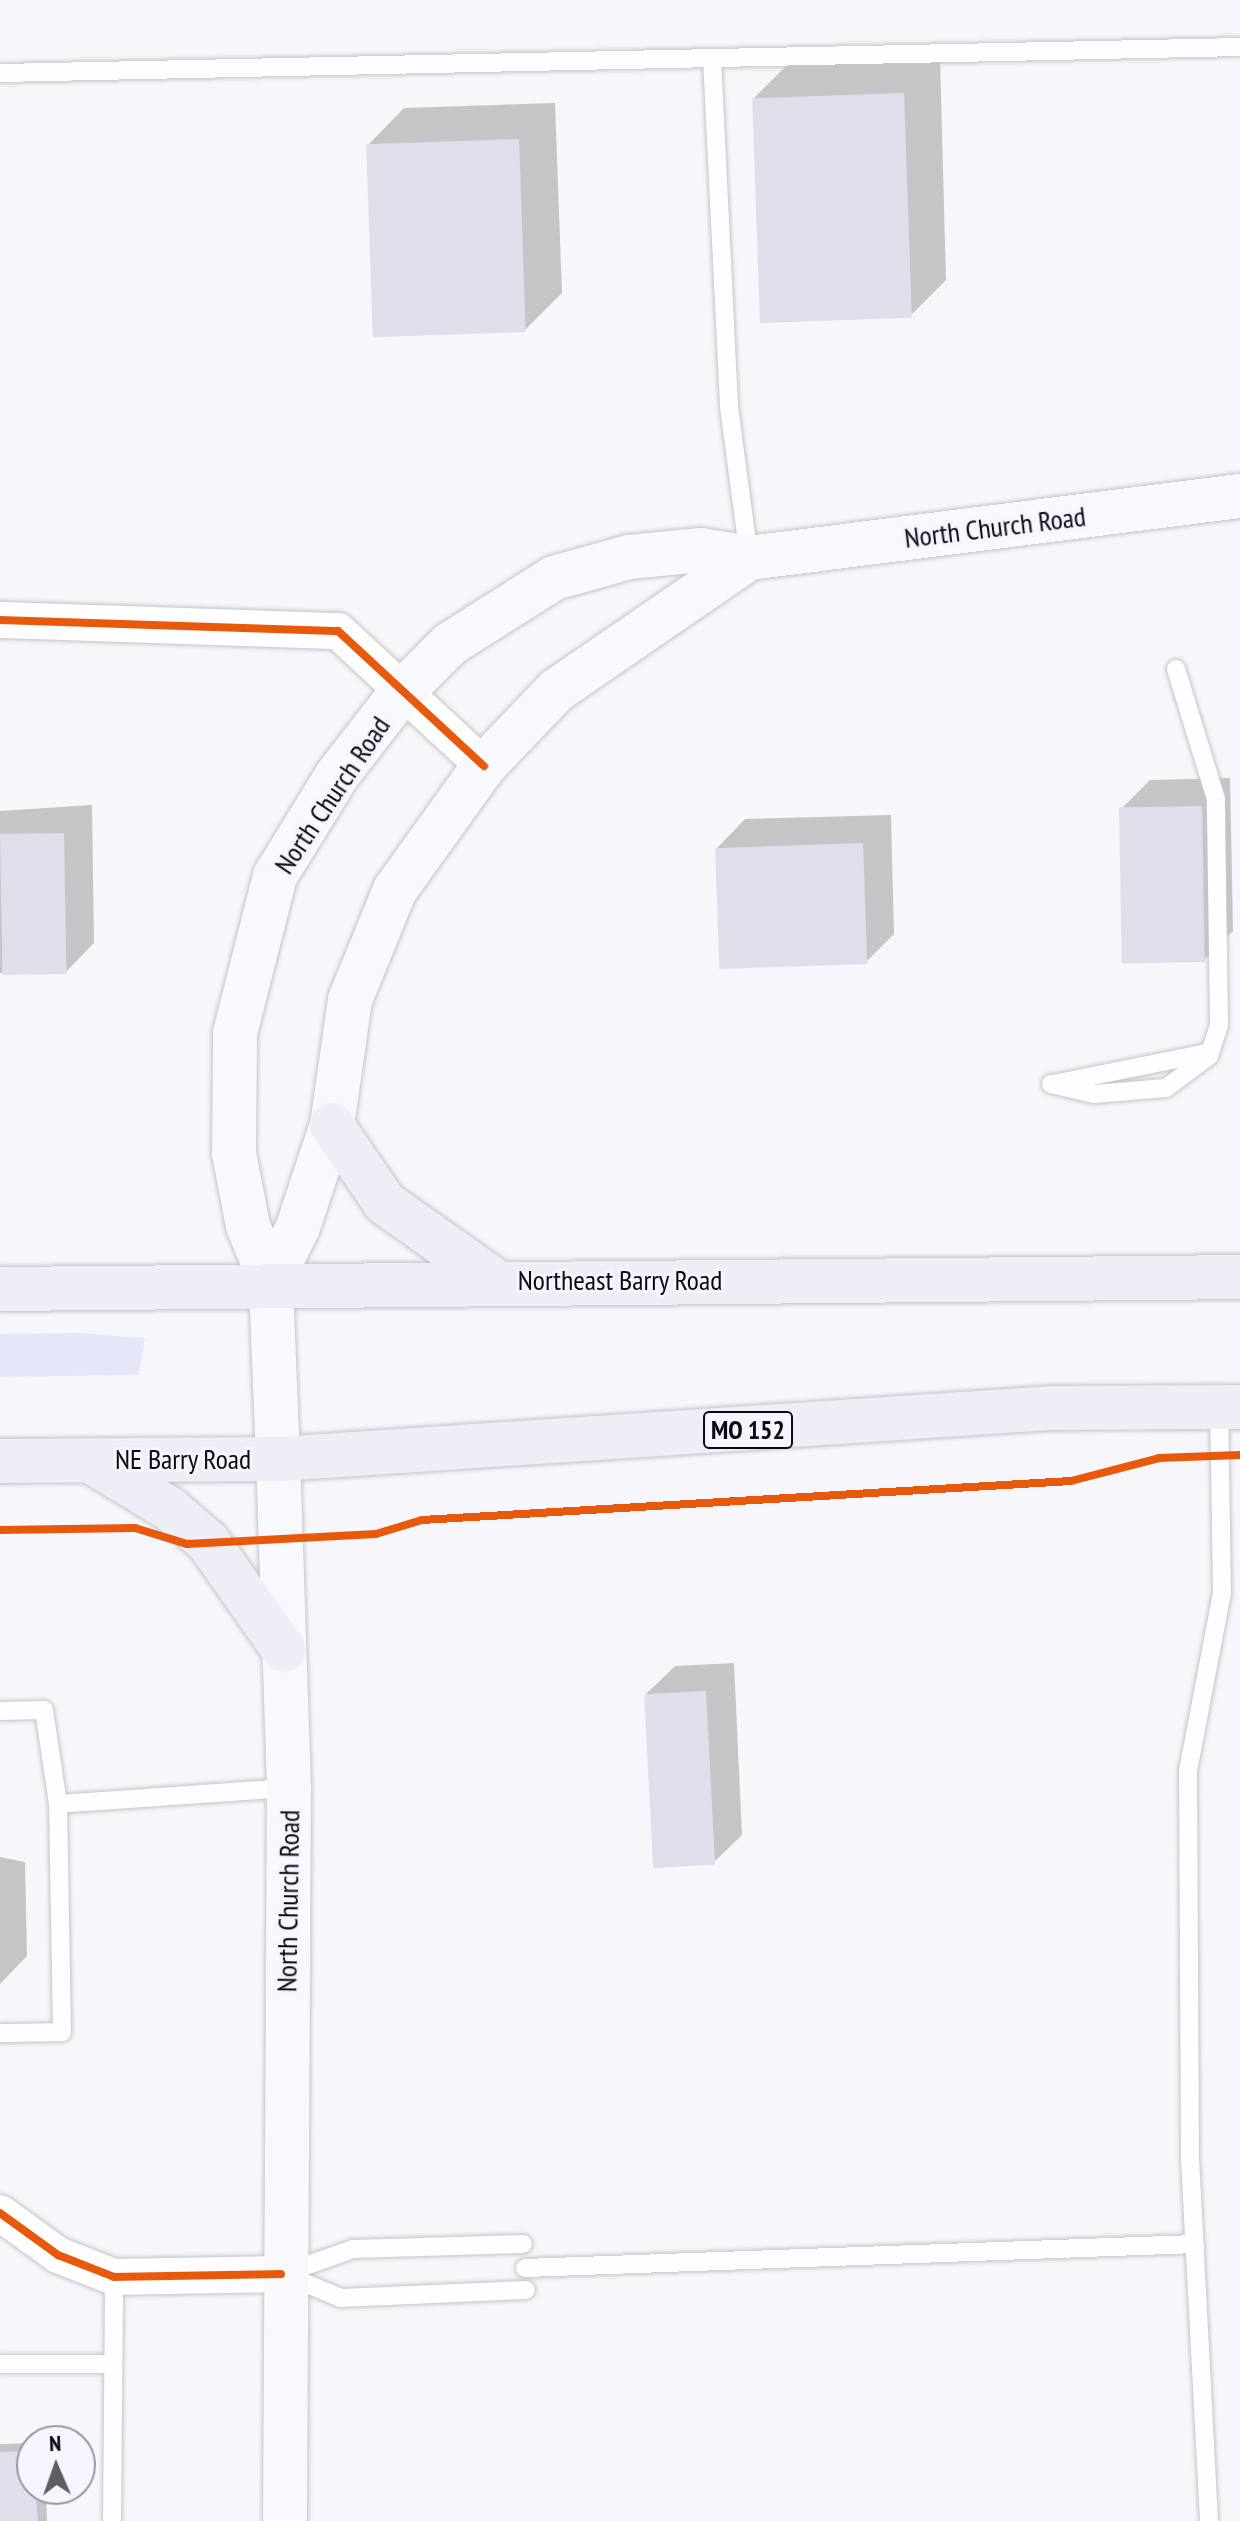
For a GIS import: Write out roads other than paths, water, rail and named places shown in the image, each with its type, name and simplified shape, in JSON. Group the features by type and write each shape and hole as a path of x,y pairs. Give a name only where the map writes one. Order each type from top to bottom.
{"highway":[{"path":"332,1125 385,1203 495,1281"},
{"name":"Northeast Barry Road","path":"0,1289 271,1281 1240,1277"},
{"name":"MO 152","path":"278,1459 1053,1408 1230,1408"},
{"name":"NE Barry Road","path":"89,1460 278,1459"},
{"path":"89,1460 170,1509 208,1542 284,1650"},
{"name":"MO 152","path":"0,1461 89,1460"}],"main road":[{"name":"North Church Road","path":"285,2521 281,2274 289,1788 278,1459 271,1281 248,1226 234,1153 235,1033 252,952 275,876 338,774 400,694 450,644 554,578 629,557 700,550 749,558 1240,496"},
{"name":"North Church Road","path":"271,1281 298,1227 332,1125 333,1080 368,942 395,890 484,766 557,690 749,558"}],"street":[{"path":"0,620 338,631 400,694 484,766"},
{"path":"0,2213 58,2255 114,2277 281,2274"}],"lane":[{"path":"0,73 1240,47"},
{"path":"712,58 729,407 749,558"},
{"path":"1051,1084 1094,1094 1166,1088 1211,1052 1219,1025 1216,799 1176,669"},
{"path":"1209,2521 1195,2244 1188,1771 1222,1592 1230,1408"},
{"path":"0,1711 44,1710 58,1804 62,2032 0,2033"},
{"path":"58,1804 289,1788"},
{"path":"281,2274 353,2249 523,2244"},
{"path":"525,2268 1195,2244"},
{"path":"281,2274 341,2298 526,2290"},
{"path":"112,2521 114,2277"},
{"path":"3,2360 113,2364"}]}
